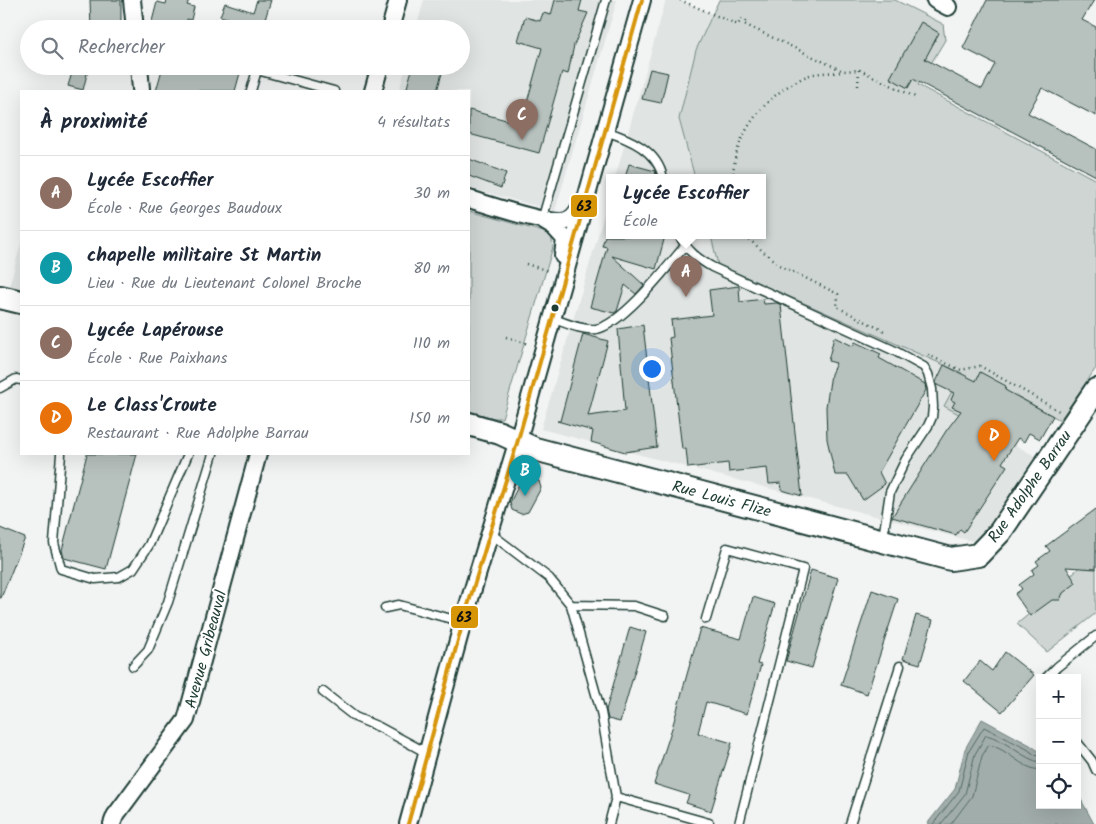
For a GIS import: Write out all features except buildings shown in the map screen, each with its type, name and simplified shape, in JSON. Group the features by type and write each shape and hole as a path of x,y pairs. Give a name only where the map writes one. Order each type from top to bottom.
{"street":[{"path":"132,0 134,20"},
{"path":"392,20 398,0"},
{"path":"408,824 426,753 490,533 509,436 552,318 642,0"},
{"path":"140,75 141,89"},
{"path":"373,90 377,75"},
{"path":"470,199 542,220 557,222 567,221 576,214 584,202"},
{"path":"509,436 537,347 566,239 555,228 542,220"},
{"path":"0,297 20,302"},
{"name":"Rue Adolphe Barrau","path":"978,555 1000,532 1096,390"},
{"name":"Rue Louis Flize","path":"470,424 509,436 536,449 951,559 978,555"},
{"name":"Avenue Gribeauval","path":"112,824 115,816 186,720 258,455"}],"lane":[{"path":"542,220 606,0"},
{"path":"251,90 256,75"},
{"path":"275,75 330,90"},
{"path":"605,131 627,138 646,150 662,174"},
{"path":"682,239 685,246 698,259 712,267 884,346 924,367 930,381 933,407 932,417 906,459 890,492 882,540"},
{"path":"552,318 585,328 595,329 605,326 637,300 685,246"},
{"path":"0,388 16,379 20,380"},
{"path":"61,455 54,543 61,569 95,579 119,577 133,569 149,544 188,455"},
{"path":"133,666 148,650 168,602 214,455"},
{"path":"490,533 549,578 571,605 601,712 616,797 609,824"},
{"path":"706,619 727,548 804,569 739,824"},
{"path":"571,605 634,606 665,616"},
{"path":"385,608 399,606 463,622"},
{"path":"1050,674 1096,636"},
{"path":"850,824 900,666"},
{"path":"323,692 355,717 379,727 426,753"},
{"path":"1081,747 1092,761 1096,770"},
{"path":"616,797 709,824"}],"path":[{"path":"680,0 738,24 741,19 746,21 744,24 843,72"},
{"path":"858,86 860,70"},
{"path":"733,174 740,146 752,119 776,93 808,76 860,70 917,98"},
{"path":"749,239 779,265 838,294 837,307 886,333"},
{"path":"526,264 558,274"},
{"path":"506,337 537,347"},
{"path":"927,354 961,370 980,366 1075,420"}],"shaded area":[{"path":"424,0 617,0 555,211 470,188 470,90 399,90 403,75 470,75 470,20 418,20"},
{"path":"666,0 680,0 712,14 696,51 679,119 694,174 616,174"},
{"path":"719,0 895,0 943,24 945,40 918,85 1096,180 1096,368 1060,420 1017,396 997,435 944,406 962,373 718,265 712,239 766,239 766,174 694,174 679,119 696,50"},
{"path":"606,209 606,239 712,239 719,265 962,373 997,435 1035,456 979,543 541,429"},
{"path":"470,211 551,234 553,247 502,418 494,418 470,411"},
{"path":"20,247 20,291 9,288"},
{"path":"1096,550 1096,613 1047,652 1017,624 1029,614 1031,616"}],"water":[{"path":"982,719 1030,745 1036,749 1036,809 1081,809 1081,800 1094,824 927,824 955,789 965,749"}],"transit line":[{"name":"63","path":"408,824 463,622 518,440 642,0"}],"place":[{"name":"Lycée Lapérouse","path":"522,140"},
{"name":"Lycée Escoffier","path":"686,297"},
{"name":"Le Class'Croute","path":"994,461"},
{"name":"chapelle militaire St Martin","path":"525,496"}]}
